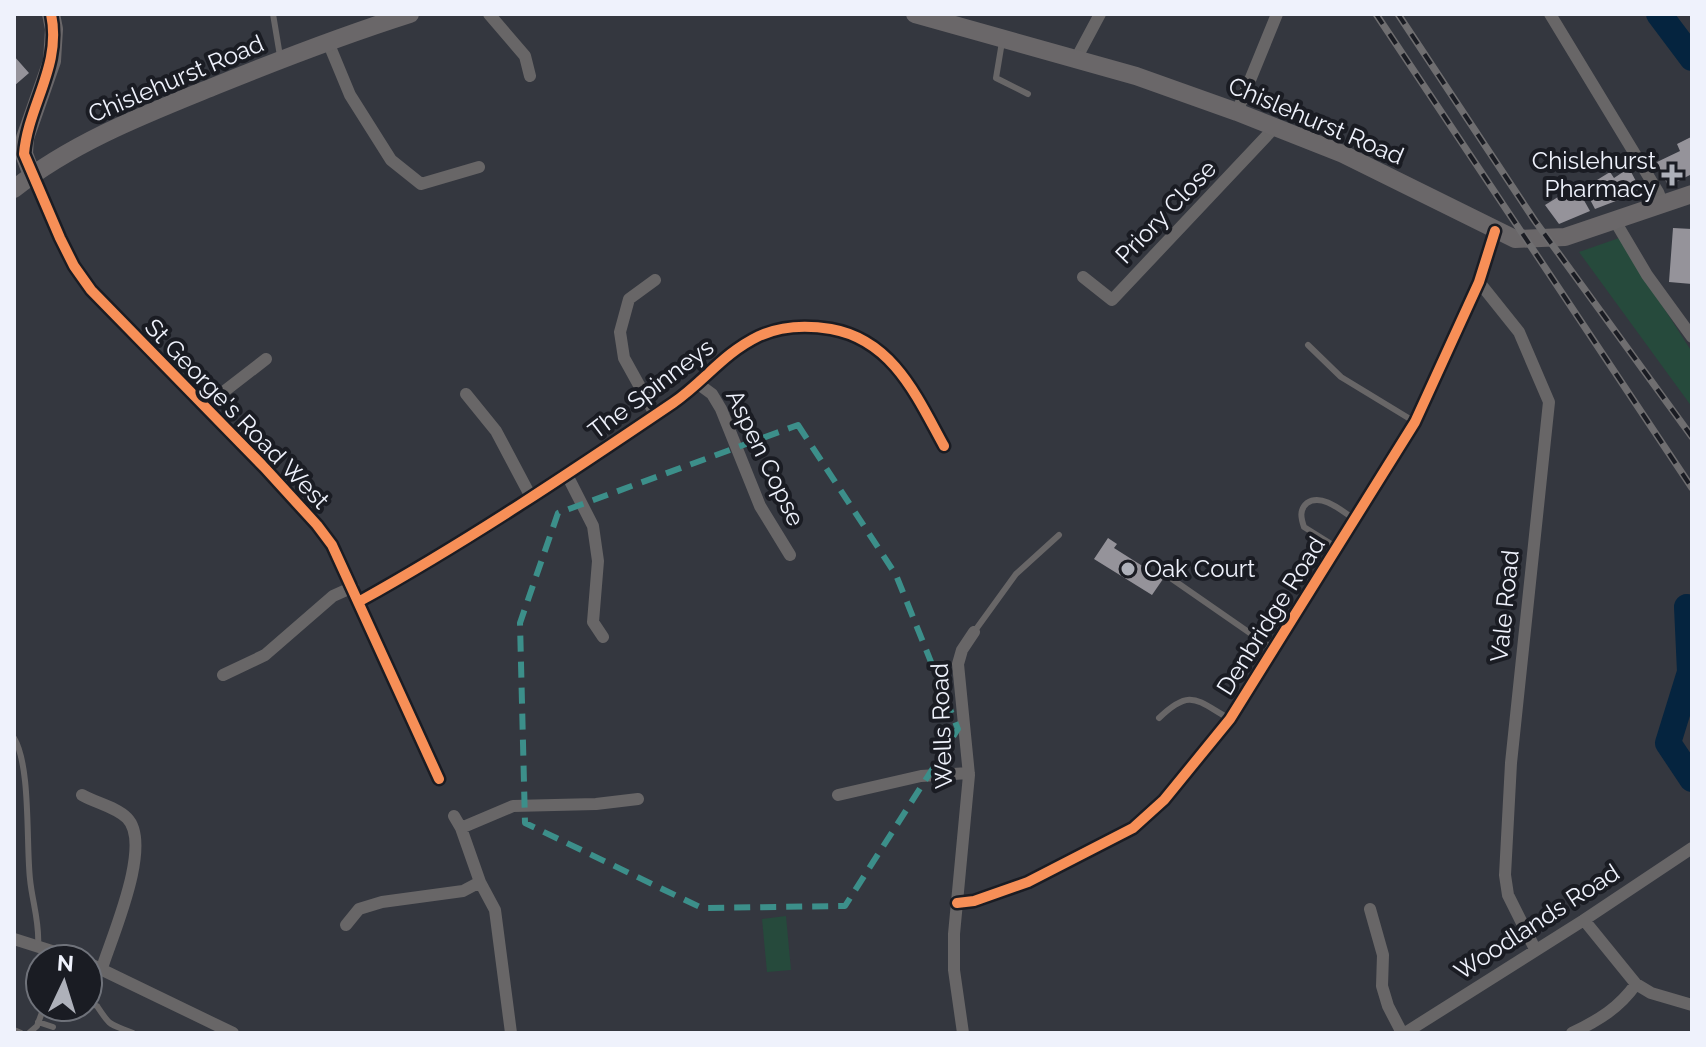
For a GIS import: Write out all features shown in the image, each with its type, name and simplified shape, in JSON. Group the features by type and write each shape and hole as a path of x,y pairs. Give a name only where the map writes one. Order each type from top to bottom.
{"main road":[{"path":"32,175 24,154 25,138 52,61 54,29 51,14"},
{"name":"Chislehurst Road","path":"915,14 1136,76 1237,112 1343,154 1515,239 1565,237 1692,194"},
{"name":"Chislehurst Road","path":"14,189 32,175 106,132 280,60 404,15"}],"street":[{"path":"489,14 525,56 530,76"},
{"path":"1076,59 1100,14"},
{"path":"1237,112 1277,14"},
{"path":"1550,14 1663,205"},
{"path":"328,42 350,95 391,160 421,184 479,167"},
{"name":"Priory Close","path":"1083,277 1112,300 1275,127"},
{"name":"St George's Road West","path":"32,175 74,266 91,290 317,525 332,545 439,779"},
{"path":"1615,221 1647,275 1692,337"},
{"name":"Denbridge Road","path":"957,903 974,901 1028,882 1133,828 1164,800 1230,719 1415,422 1479,282 1495,231"},
{"name":"The Spinneys","path":"655,280 629,299 620,332 624,358 655,414"},
{"name":"Vale Road","path":"1479,282 1519,332 1549,402 1511,763 1505,875 1508,895 1535,949"},
{"name":"The Spinneys","path":"360,601 567,475 686,394 722,359 774,330 799,327 847,333 879,349 899,368 944,446"},
{"name":"St George's Road West","path":"204,407 266,359"},
{"name":"Aspen Copse","path":"697,383 712,394 721,409 760,506 790,555"},
{"path":"466,394 496,431 531,497"},
{"path":"567,475 578,492 595,534 598,561 593,622 603,637"},
{"path":"223,675 265,655 333,596 353,587"},
{"name":"Wells Road","path":"957,903 969,773 958,664 962,650 974,632"},
{"path":"838,795 921,776 969,773"},
{"path":"82,795 125,815 136,832 129,886 104,962"},
{"path":"511,1033 495,910 480,882 457,822 513,806 596,804 638,799"},
{"name":"Woodlands Road","path":"1404,1033 1692,848"},
{"path":"346,925 359,909 382,902 463,891 480,882"},
{"path":"957,903 954,970 963,1033"},
{"path":"1370,909 1383,955 1382,986 1388,1006 1404,1033"},
{"path":"1584,920 1636,984 1651,993 1692,1005"},
{"path":"104,969 233,1033"},
{"path":"1572,1033 1608,1014 1636,984"}],"lane":[{"path":"273,14 280,60"},
{"path":"1003,38 996,78 1028,94"},
{"path":"1308,345 1341,377 1415,422"},
{"path":"1336,547 1304,527 1300,517 1302,509 1310,501 1320,500 1354,519"},
{"name":"Wells Road","path":"974,632 1016,574 1059,535"},
{"path":"1172,579 1273,649"},
{"path":"1159,718 1173,705 1188,698 1230,719"},
{"path":"14,738 25,787 29,876 42,943"},
{"path":"104,1020 133,1033"},
{"path":"41,1023 53,1027"},
{"path":"14,1030 21,1033"}],"highlighted area":[{"path":"798,425 896,575 958,729 845,906 702,908 525,823 520,623 558,513"}],"green space":[{"path":"1619,238 1692,352 1692,407 1579,252"},
{"path":"786,916 791,970 767,972 762,919"}],"building":[{"path":"14,56 29,73 14,86"},
{"path":"1691,137 1692,174 1668,186 1657,162 1680,151 1677,144"},
{"path":"1629,168 1639,187 1634,194 1595,209 1584,188 1610,172 1614,178"},
{"path":"1576,186 1590,211 1559,224 1545,205"},
{"path":"1673,228 1692,229 1692,284 1669,282"},
{"name":"Oak Court","path":"1108,538 1117,544 1114,548 1163,579 1152,595 1094,559"}],"waterway":[{"path":"1659,14 1692,58"},
{"path":"1687,607 1690,672 1668,743 1692,779"}],"railway":[{"path":"1376,14 1692,488"},
{"path":"1398,14 1535,221 1692,437"}],"cycle path":[{"path":"51,14 52,51 31,119 24,154 74,266 91,290 264,467 332,545 439,779"},
{"path":"957,903 974,901 1028,882 1133,828 1164,800 1230,719 1415,422 1479,282 1495,231"},
{"path":"360,601 558,480 673,403 734,351 776,330 803,327 831,329 853,335 871,345 901,373 944,446"}],"place":[{"name":"Chislehurst Pharmacy","path":"1672,175"},
{"name":"Oak Court","path":"1128,569"}]}
